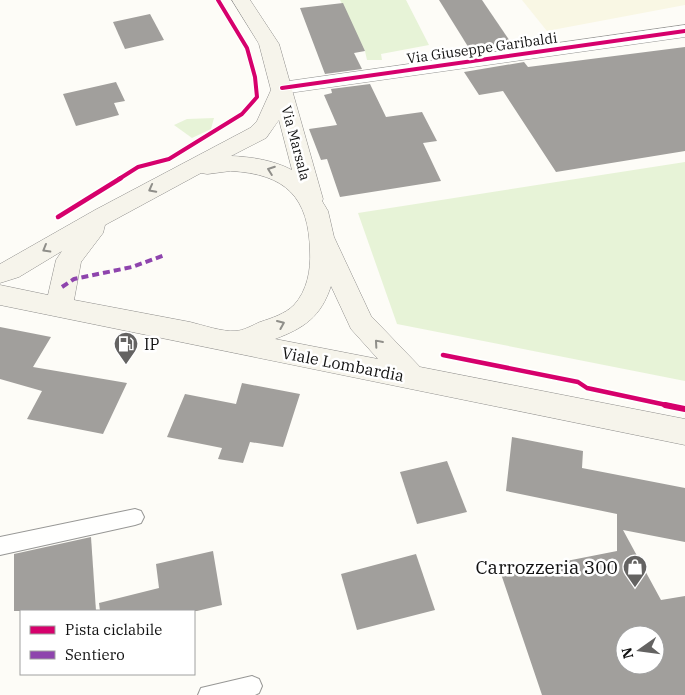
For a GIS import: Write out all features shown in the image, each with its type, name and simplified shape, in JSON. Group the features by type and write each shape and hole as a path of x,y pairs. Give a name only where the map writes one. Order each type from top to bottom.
{"main road":[{"name":"Via Marsala","path":"241,0 269,44 311,199 324,239 360,322 412,378"},
{"name":"Via Marsala","path":"1,290 10,270 103,216 258,133 267,124 282,88"},
{"name":"Via Marsala","path":"188,171 219,164 248,163 274,170 294,181 311,199"},
{"name":"Via Marsala","path":"60,307 62,287 69,260 103,216"},
{"name":"Via Marsala","path":"235,342 300,315 316,296 323,268 324,239"},
{"name":"Viale Lombardia","path":"1,290 60,307 685,432"}],"street":[{"name":"Via Giuseppe Garibaldi","path":"282,88 685,31"}],"lane":[{"path":"0,546 135,517"},
{"path":"208,695 252,686"}],"shaded area":[{"path":"522,0 685,0 685,5 547,31"}],"green space":[{"path":"340,0 406,0 429,45 381,54 382,60 367,60 365,51"},
{"path":"214,118 211,129 192,138 174,125 187,119"},
{"path":"685,162 685,381 397,324 358,213"}],"building":[{"path":"439,0 482,0 514,47 472,53"},
{"path":"343,3 365,51 354,53 362,69 325,74 300,8"},
{"path":"150,14 164,40 125,49 113,22"},
{"path":"685,47 685,151 556,172 503,91 479,95 464,72 524,62 528,67"},
{"path":"116,82 125,101 114,103 119,115 76,126 63,94"},
{"path":"370,84 386,117 422,112 437,141 423,143 441,181 340,197 327,159 321,160 309,129 337,125 324,95 332,93 331,89"},
{"path":"0,327 51,337 33,367 127,383 103,434 27,419 42,391 0,379"},
{"path":"242,383 300,394 283,447 250,442 243,463 218,459 222,448 167,437 185,394 236,404"},
{"path":"512,437 583,451 582,468 685,488 685,542 623,530 661,600 685,596 685,695 542,695 501,574 617,551 617,514 506,491"},
{"path":"447,461 467,512 417,524 400,472"},
{"path":"91,537 96,610 14,611 14,554"},
{"path":"213,551 222,605 197,611 100,610 99,603 159,588 156,564"},
{"path":"416,554 435,610 357,630 341,574"}],"marked path":[{"path":"62,287 74,279 132,267 165,255"}],"cycle path":[{"path":"58,217 138,167 169,159 242,114 257,97 255,77 247,48 218,0"},
{"path":"282,88 685,31"},
{"path":"443,355 578,382 587,388 685,409"}],"place":[{"name":"IP","path":"126,365"},
{"name":"Carrozzeria 300","path":"635,588"}]}
